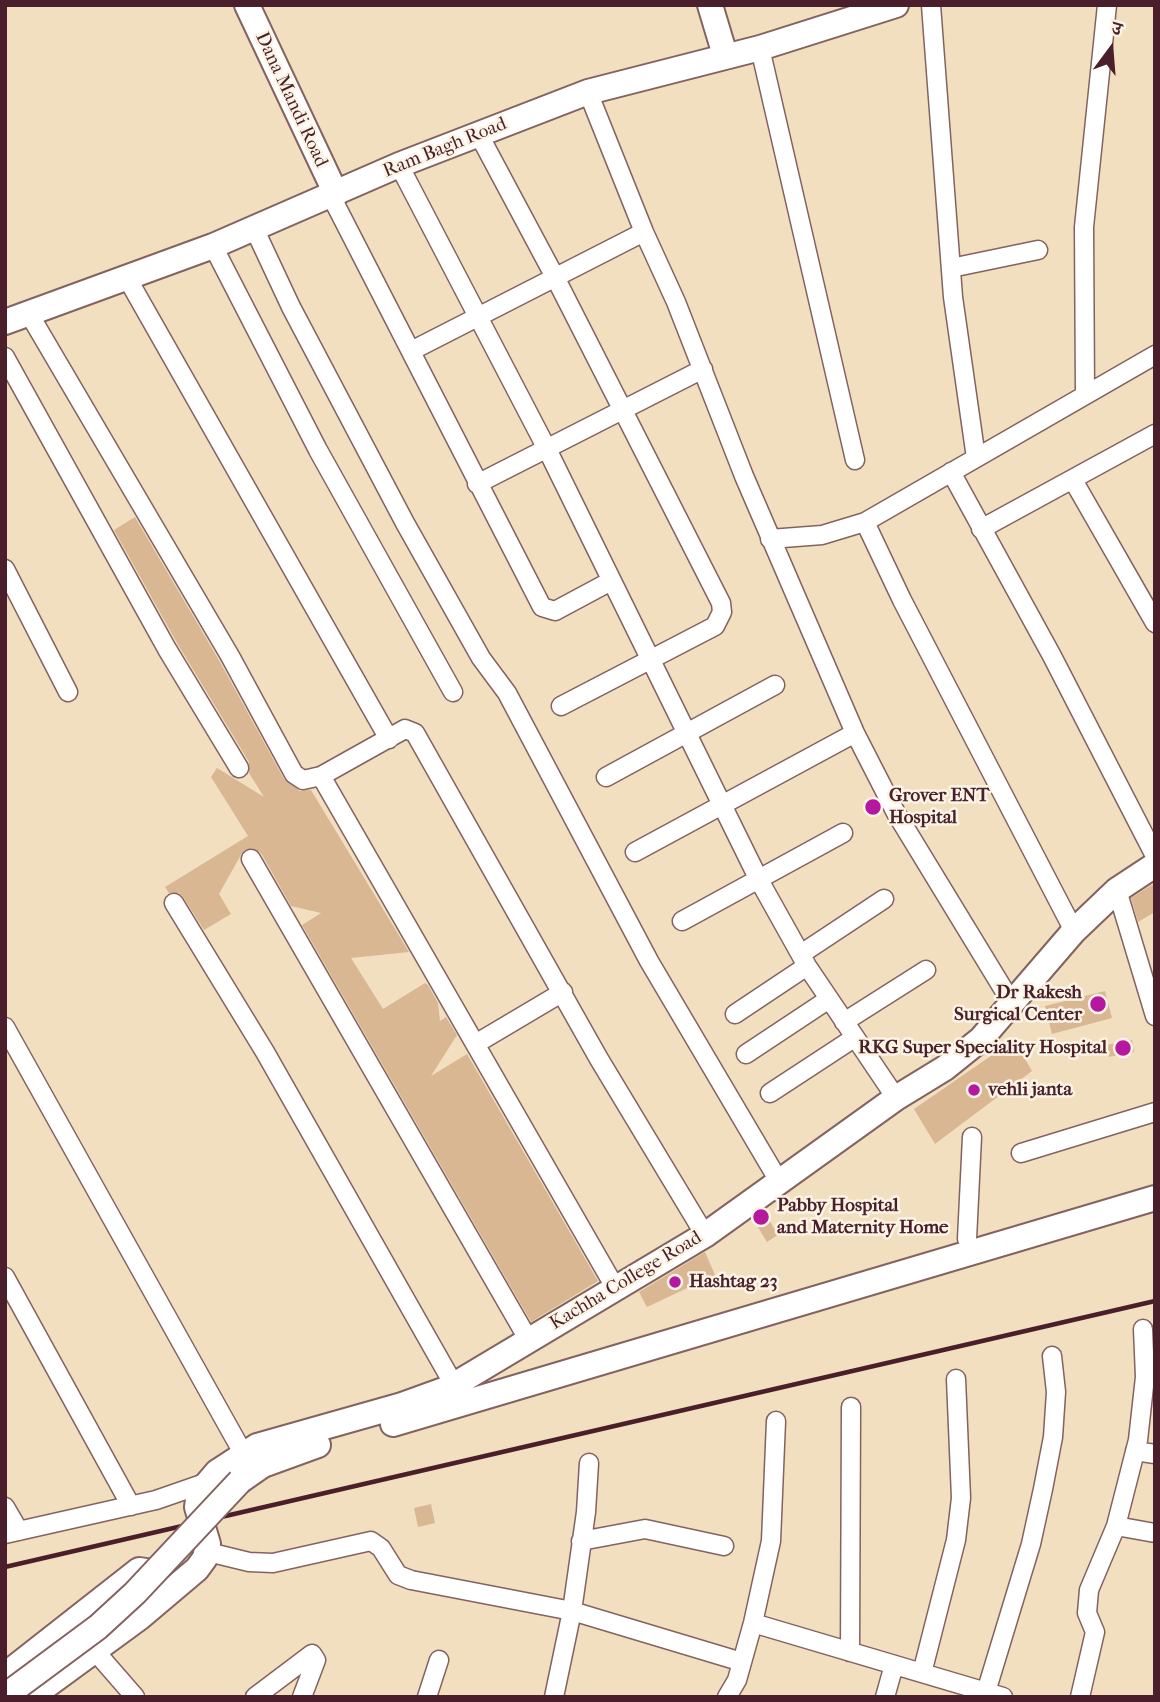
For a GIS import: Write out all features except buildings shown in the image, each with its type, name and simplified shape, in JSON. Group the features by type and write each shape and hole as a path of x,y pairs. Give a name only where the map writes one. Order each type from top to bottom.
{"street":[{"name":"Dana Mandi Road","path":"247,5 334,195"},
{"path":"710,5 724,55"},
{"path":"931,5 951,268 964,386 976,458"},
{"path":"1085,393 1084,227 1107,5"},
{"name":"Ram Bagh Road","path":"5,322 213,246 399,165 588,92 724,55 760,48 888,7"},
{"path":"760,48 855,460"},
{"path":"588,92 770,539 855,733 896,813 1013,1005"},
{"path":"478,133 721,603 722,612 715,625 561,706"},
{"path":"399,165 547,449 652,660 721,807 804,960 896,1098"},
{"path":"334,195 477,484 542,607 555,611 611,581"},
{"path":"254,228 291,307 411,534 481,658 507,693 636,939 780,1182"},
{"path":"411,351 644,232"},
{"path":"213,246 335,482 453,692"},
{"path":"951,268 1038,250"},
{"path":"126,276 389,739"},
{"path":"29,312 249,690 294,774 303,780 321,776 405,729 415,733 705,1235"},
{"path":"770,539 822,535 866,522 1085,393 1155,355"},
{"path":"5,357 161,638 239,768"},
{"path":"477,484 703,369"},
{"path":"981,529 1155,434"},
{"path":"951,472 1052,656 1155,856"},
{"path":"1073,480 1155,623"},
{"path":"866,522 914,624 1074,931"},
{"path":"5,569 68,692"},
{"path":"606,776 775,685"},
{"path":"635,852 855,733"},
{"path":"321,776 477,1043 616,1289"},
{"path":"682,921 844,833"},
{"path":"251,859 528,1339"},
{"name":"Kachha College Road","path":"12,1533 131,1506 205,1483 243,1453 269,1442 402,1405 452,1386 705,1235 896,1098 954,1061 981,1039 1013,1005 1074,931 1117,890 1155,865"},
{"path":"1117,890 1155,1016"},
{"path":"734,1014 884,900"},
{"path":"174,903 265,1052 452,1386 538,1367 1155,1184"},
{"path":"770,1093 926,970"},
{"path":"477,1043 563,992"},
{"path":"746,1054 829,999"},
{"path":"5,1027 243,1453"},
{"path":"1021,1153 1155,1112"},
{"path":"967,1238 972,1137"},
{"path":"5,1696 98,1627 135,1593 240,1481 263,1465 301,1450 1155,1198"},
{"path":"476,1414 914,1286 1155,1210"},
{"path":"5,1277 131,1506"},
{"path":"1080,1697 1095,1632 1087,1602 1096,1571 1115,1526 1149,1404 1143,1329"},
{"path":"753,1623 986,1694 1031,1544 1044,1489 1053,1437 1056,1392 1052,1356"},
{"path":"922,1673 957,1530 961,1498 956,1379"},
{"path":"850,1652 851,1407"},
{"path":"727,1697 742,1662 753,1623 771,1541 776,1421"},
{"path":"1135,1451 1155,1454"},
{"path":"554,1697 572,1611 589,1463"},
{"path":"31,1697 95,1651 197,1569 208,1552 197,1507 199,1493 205,1483"},
{"path":"5,1507 12,1533"},
{"path":"1115,1526 1155,1533"},
{"path":"582,1541 646,1529 724,1546"},
{"path":"208,1552 249,1562 273,1563 371,1541 381,1548 390,1567 398,1575 411,1580 572,1611 742,1662"},
{"path":"5,1675 139,1570 146,1571 166,1595"},
{"path":"95,1651 135,1697"},
{"path":"255,1697 312,1654 316,1660 302,1697"},
{"path":"427,1697 439,1660"},
{"path":"885,1697 894,1665"}],"railway":[{"path":"5,1567 1155,1301"}],"place":[{"name":"Grover ENT Hospital","path":"873,807"},
{"name":"Dr Rakesh Surgical Center","path":"1098,1004"},
{"name":"RKG Super Speciality Hospital","path":"1123,1048"},
{"name":"vehli janta","path":"974,1090"},
{"name":"Pabby Hospital and Maternity Home","path":"761,1217"},
{"name":"Hashtag 23","path":"675,1282"}]}
